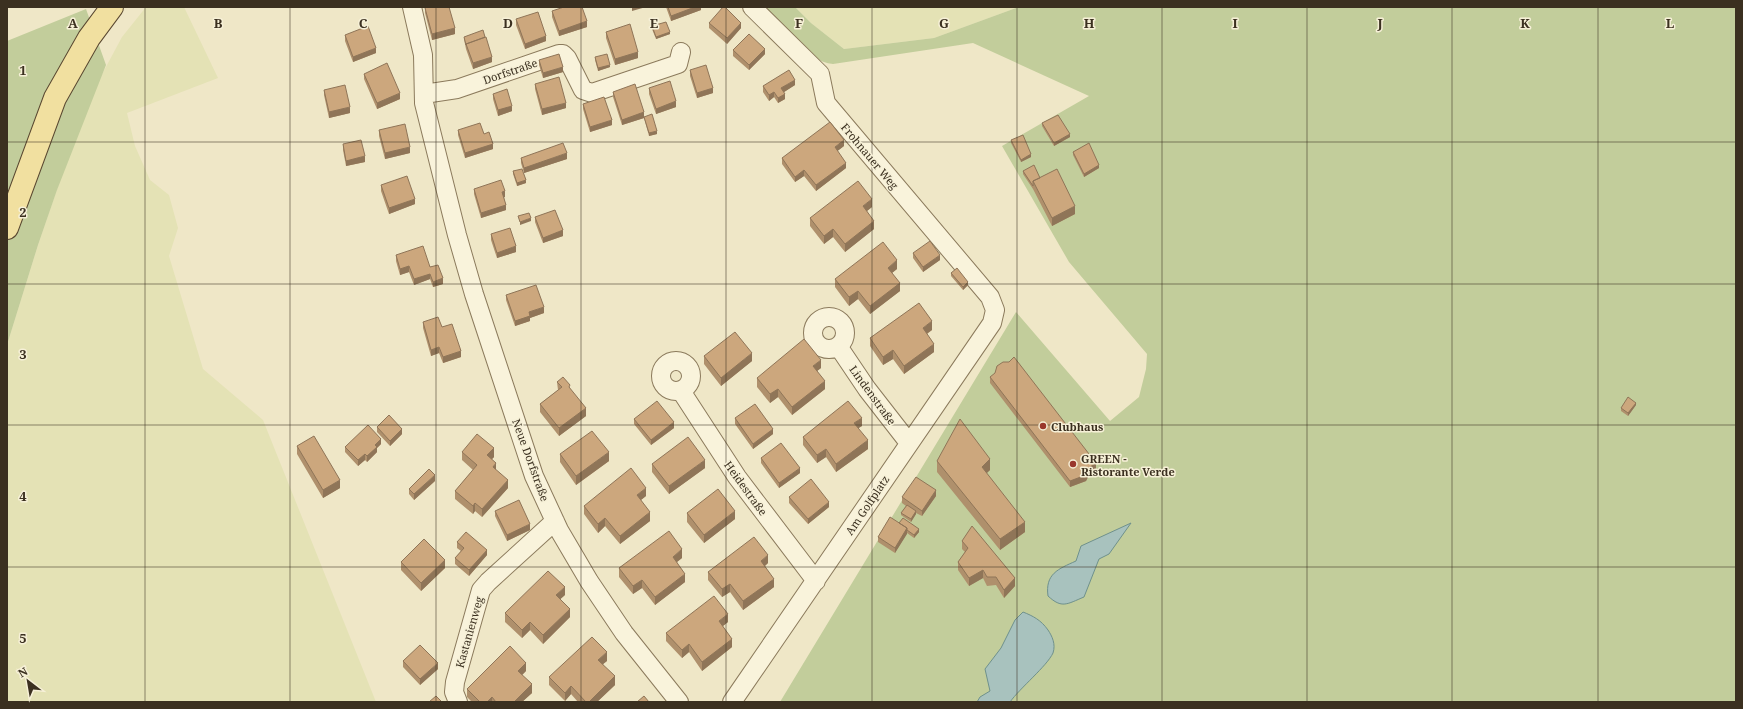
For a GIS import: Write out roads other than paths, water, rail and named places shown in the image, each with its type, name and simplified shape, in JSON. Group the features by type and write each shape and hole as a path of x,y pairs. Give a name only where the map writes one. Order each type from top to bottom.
{"main road":[{"path":"7,228 55,98 89,38 112,7"}],"street":[{"path":"412,7 423,55 424,94"},
{"name":"Frohnauer Weg","path":"752,7 820,74 826,103 990,297 993,306"},
{"name":"Dorfstraße","path":"424,94 457,89 559,54 563,54 567,58 582,90 592,93 678,64 681,52"},
{"name":"Neue Dorfstraße","path":"424,94 426,112 457,235 474,294 534,476 555,521 589,581 624,633 680,702"},
{"name":"Am Golfplatz","path":"732,702 992,323 994,318 993,306"},
{"name":"Lindenstraße","path":"838,346 867,389 909,443"},
{"name":"Heidestraße","path":"681,391 738,477 816,581"},
{"name":"Kastanienweg","path":"458,702 454,692 455,682 481,590 555,521"}],"water":[{"path":"1131,523 1109,554 1099,559 1084,597 1073,602 1061,604 1057,603 1048,596 1051,577 1058,570 1076,561 1081,546"},
{"path":"1023,612 1037,619 1048,630 1054,643 1053,653 1045,664 1010,702 977,702 980,697 990,691 985,669 1001,648 1015,620"}],"place":[{"name":"Clubhaus","path":"1043,426"},
{"name":"GREEN - Ristorante Verde","path":"1073,464"}]}
